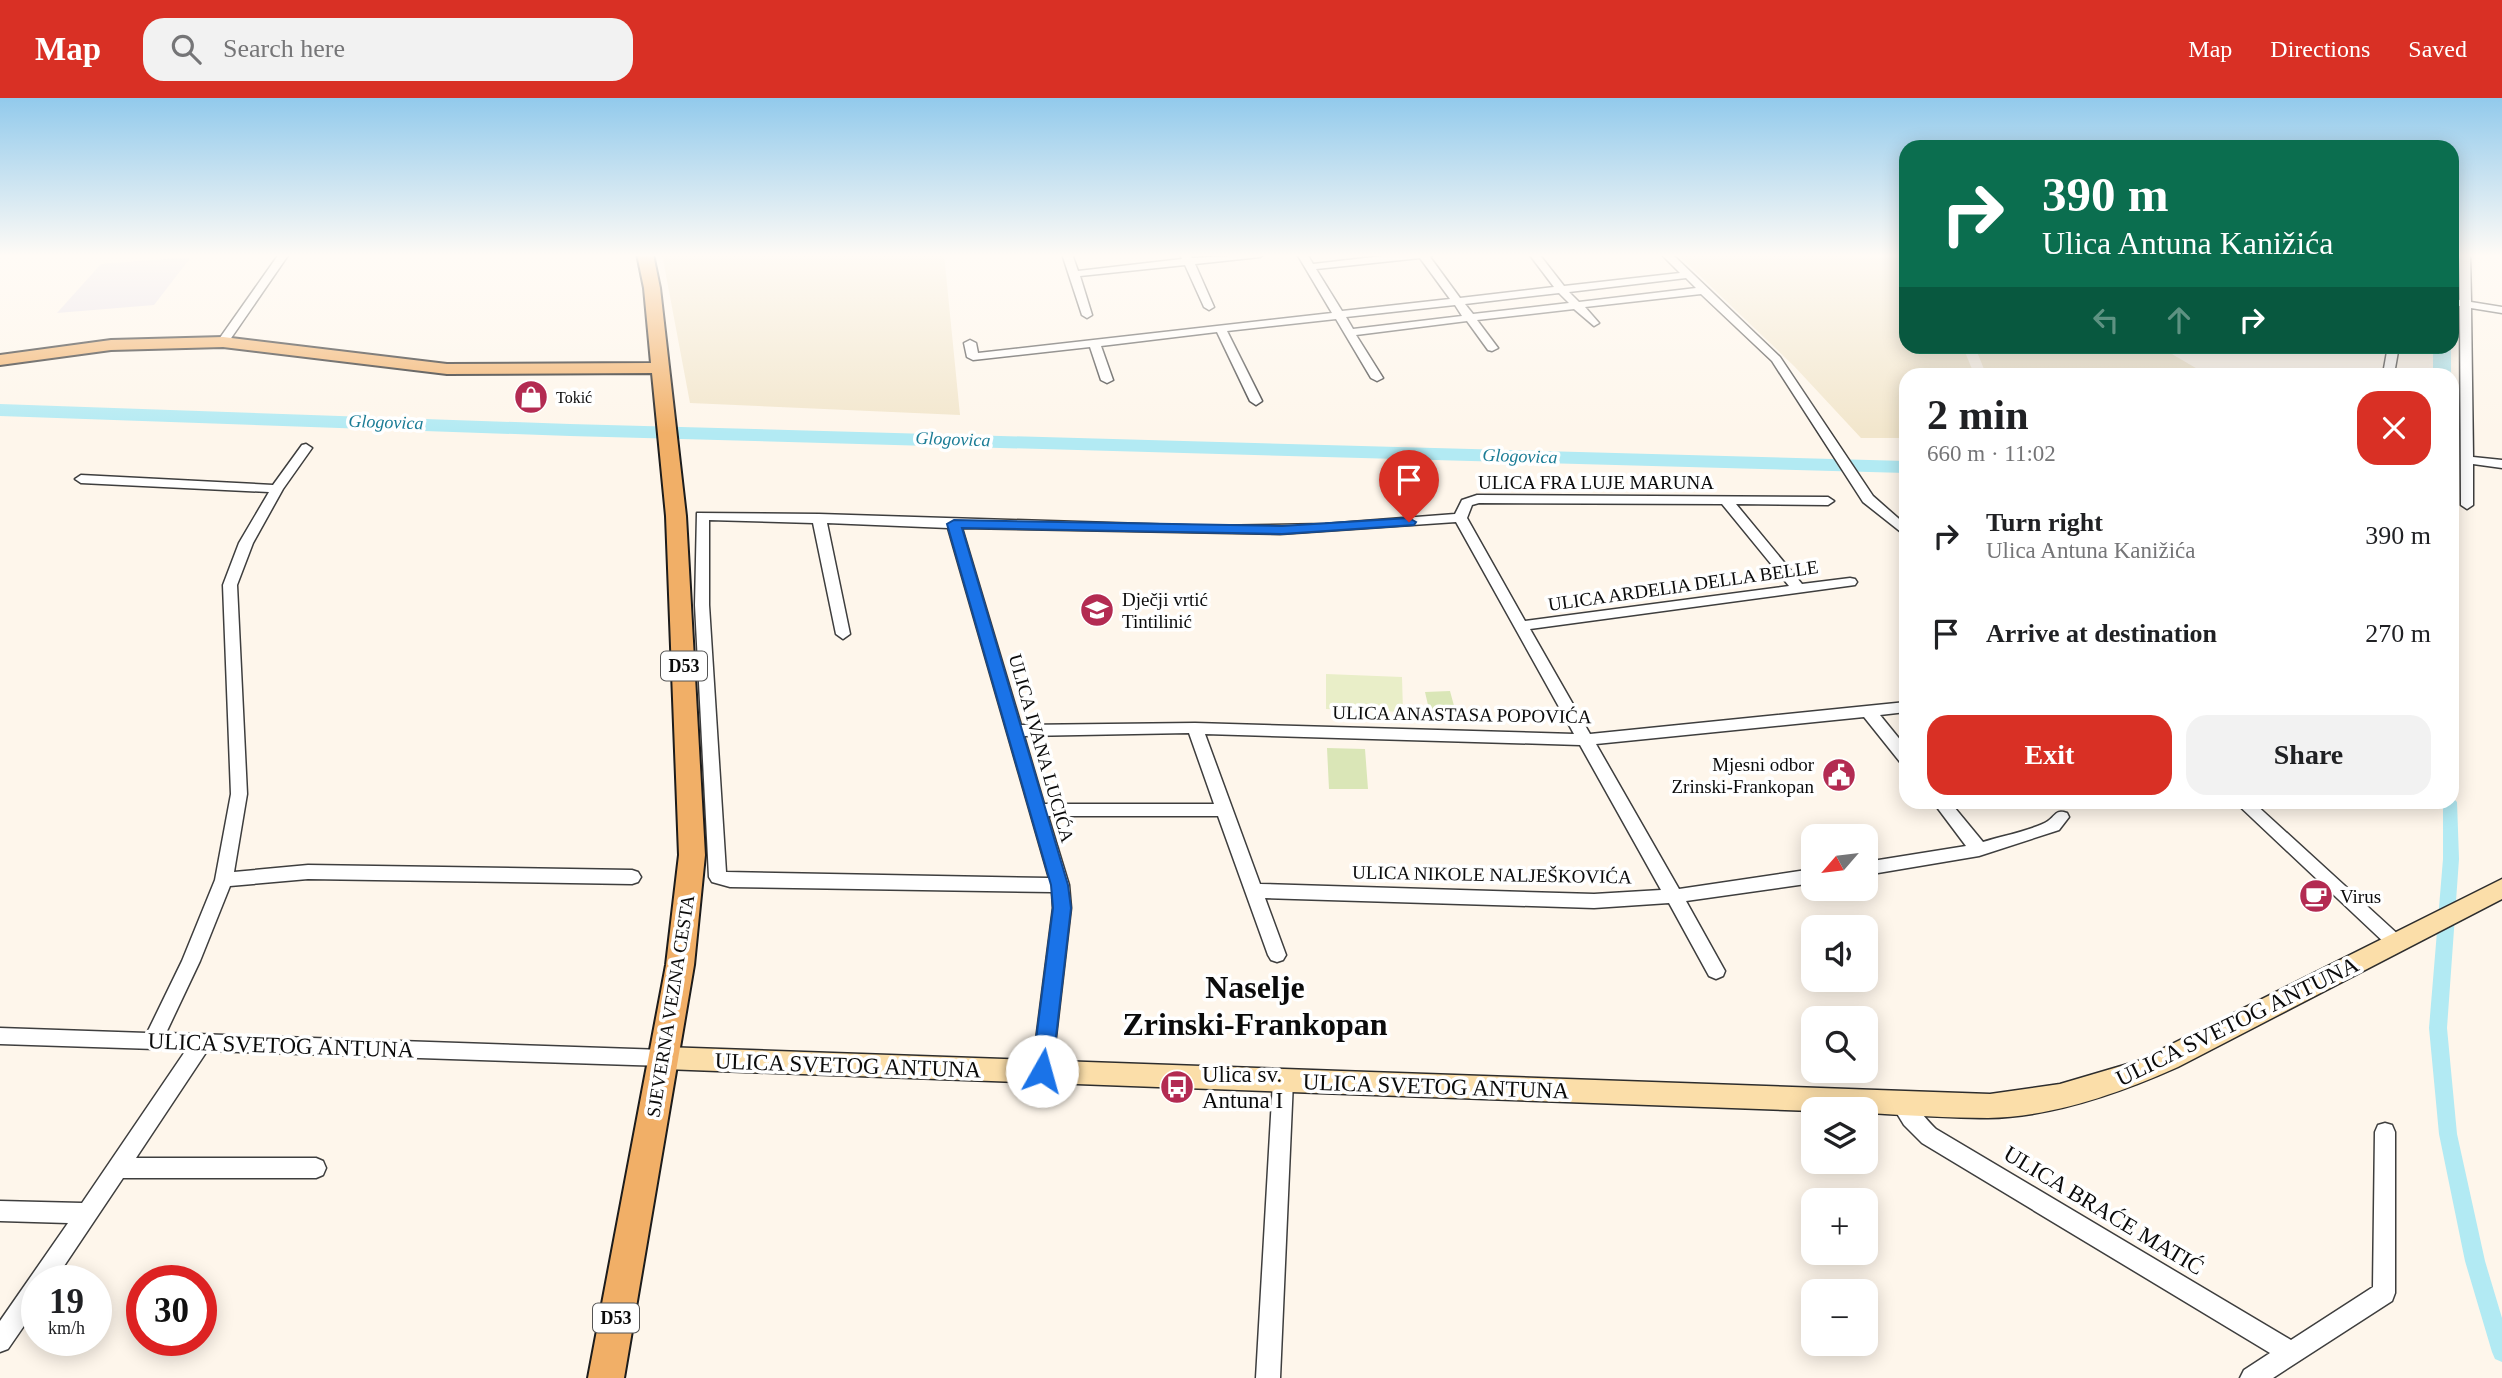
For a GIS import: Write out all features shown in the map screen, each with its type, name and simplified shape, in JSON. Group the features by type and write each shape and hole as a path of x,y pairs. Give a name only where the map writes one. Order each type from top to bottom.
{"main road":[{"name":"SJEVERNA VEZNA CESTA","path":"606,1378 680,965 692,855 692,606 654,314"},
{"path":"619,363 640,354 657,336"},
{"path":"0,360 111,345 223,342 447,369 660,366"},
{"path":"579,368 643,362 660,366"},
{"name":"ULICA SVETOG ANTUNA","path":"664,1058 1990,1105 2042,1101 2089,1091 2134,1076 2502,888"}],"street":[{"path":"223,342 243,314"},
{"path":"970,344 973,357 1340,314 1377,378"},
{"path":"1467,314 1492,348"},
{"path":"1351,332 1505,314"},
{"path":"1585,314 1594,323"},
{"path":"1729,314 1776,359 1853,479 1868,499 1899,526"},
{"path":"2460,314 2467,505"},
{"path":"1220,328 1256,401"},
{"path":"1094,342 1107,380"},
{"path":"153,1041 191,961 224,880 239,794 230,585 246,543 277,489 306,448"},
{"path":"2467,460 2502,464"},
{"path":"81,479 277,489"},
{"name":"ULICA FRA LUJE MARUNA","path":"692,606 702,516 1282,530 1359,527 1464,510 1494,499 1828,501"},
{"name":"ULICA FRA LUJE MARUNA","path":"1725,500 1798,588"},
{"path":"1464,510 1521,626 1716,971"},
{"path":"819,519 843,634"},
{"name":"ULICA IVANA LUCIĆA","path":"954,524 1060,885 1062,908 1042,1071"},
{"name":"ULICA ARDELIA DELLA BELLE","path":"1521,626 1850,582"},
{"path":"692,606 718,877 730,880 1060,885"},
{"name":"ULICA ANASTASA POPOVIĆA","path":"1015,731 1195,728 1586,740 1899,707"},
{"path":"1868,711 1899,749"},
{"path":"1195,728 1277,955"},
{"path":"1947,809 1979,850"},
{"path":"2251,809 2404,938"},
{"path":"1038,810 1225,810"},
{"path":"1878,867 1979,850 2053,826 2062,817"},
{"path":"224,880 308,872 632,877"},
{"name":"ULICA NIKOLE NALJEŠKOVIĆA","path":"1254,891 1594,901 1675,895 1801,878"},
{"name":"ULICA SVETOG ANTUNA","path":"0,1036 664,1058"},
{"path":"52,1265 202,1043"},
{"path":"1268,1378 1283,1081"},
{"name":"ULICA BRAĆE MATIĆ","path":"1900,1102 1911,1119 1929,1136 2291,1353"},
{"path":"2252,1378 2384,1293 2385,1132"},
{"path":"118,1168 316,1168"},
{"path":"0,1211 88,1213"},
{"path":"0,1341 21,1310"}],"shaded area":[{"path":"673,314 950,314 960,415 690,403"},
{"path":"1739,314 1899,314 1899,354 1966,354 1972,368 1899,368 1899,438 1861,438 1794,366"},
{"path":"1978,354 2172,354 2196,368 1984,368"}],"green space":[{"path":"1326,674 1402,677 1403,712 1326,709"},
{"path":"1450,691 1457,717 1431,718 1425,692"},
{"path":"1327,748 1365,749 1368,789 1329,789"}],"building":[{"name":"Mjesni odbor Zrinski-Frankopan","path":"1839,766 1854,779 1840,785 1825,771"}],"waterway":[{"name":"Glogovica","path":"2442,354 2442,368"},
{"name":"Glogovica","path":"0,410 570,430 1899,467"},
{"path":"2450,809 2451,859 2438,1028 2448,1134 2475,1261 2502,1352"}],"place":[{"name":"Tokić","path":"531,397"},
{"name":"Dječji vrtić Tintilinić","path":"1097,610"},
{"name":"Mjesni odbor Zrinski-Frankopan","path":"1839,775"},
{"name":"Virus","path":"2316,896"},
{"name":"Ulica sv. Antuna I","path":"1177,1087"}],"district":[{"name":"Naselje Zrinski-Frankopan","path":"1255,1006"}],"route":[{"path":"1042,1071 1062,908 1060,885 954,524 1282,530 1409,522"}]}
